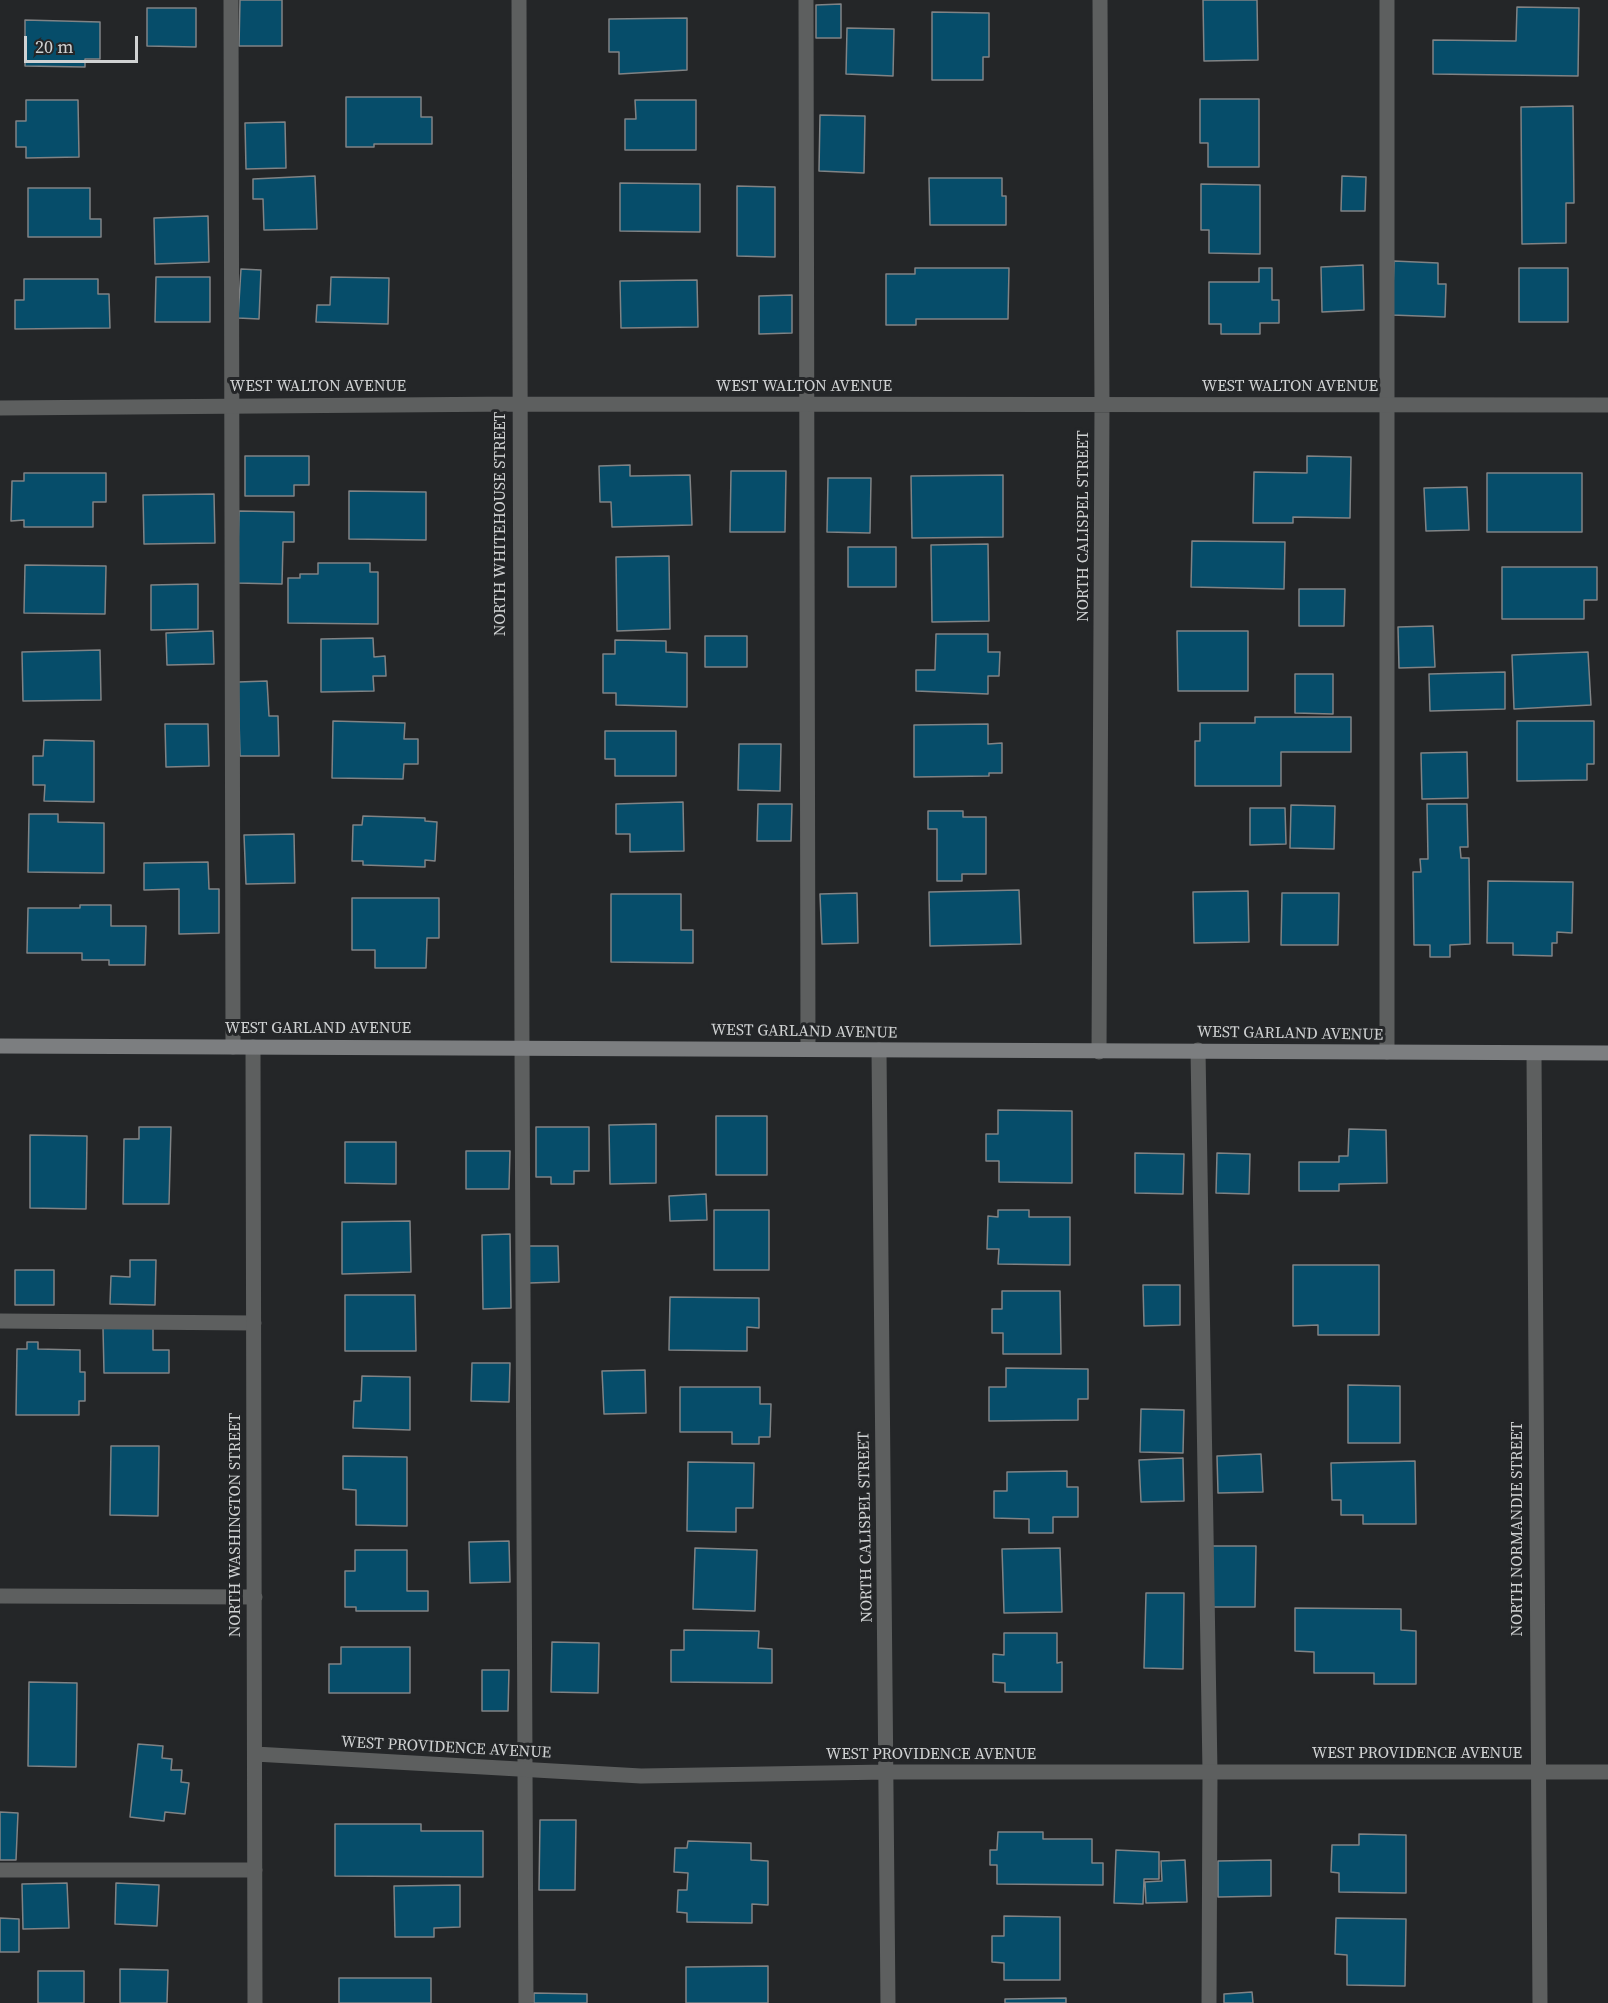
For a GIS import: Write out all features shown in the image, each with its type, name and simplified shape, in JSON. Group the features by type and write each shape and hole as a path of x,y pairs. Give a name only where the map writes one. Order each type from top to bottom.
{"street":[{"path":"231,0 233,1047"},
{"name":"NORTH WHITEHOUSE STREET","path":"519,0 526,2003"},
{"path":"806,0 808,1049"},
{"name":"NORTH CALISPEL STREET","path":"1100,0 1102,405 1100,1052"},
{"path":"1387,0 1387,1052"},
{"name":"WEST WALTON AVENUE","path":"0,408 519,404 1608,405"},
{"name":"WEST GARLAND AVENUE","path":"0,1046 1608,1053"},
{"name":"NORTH WASHINGTON STREET","path":"253,1047 255,2003"},
{"name":"NORTH CALISPEL STREET","path":"879,1050 888,2003"},
{"path":"1198,1050 1210,1772 1209,2003"},
{"name":"NORTH NORMANDIE STREET","path":"1534,1054 1540,2003"},
{"path":"0,1321 254,1323"},
{"path":"0,1596 255,1597"},
{"name":"WEST PROVIDENCE AVENUE","path":"255,1754 641,1776 887,1772 1608,1772"},
{"path":"0,1870 255,1870"}],"building":[{"path":"240,0 282,0 282,46 239,46"},
{"path":"1203,0 1257,0 1258,60 1204,61"},
{"path":"841,4 841,38 816,38 816,5"},
{"path":"1517,7 1579,8 1578,76 1433,74 1433,40 1516,41"},
{"path":"147,8 196,8 196,47 147,46"},
{"path":"932,12 989,13 989,57 983,57 983,80 932,80"},
{"path":"687,18 687,70 619,74 619,52 609,52 609,19"},
{"path":"25,20 100,22 100,59 85,59 85,67 25,66"},
{"path":"847,28 894,29 893,76 846,74"},
{"path":"346,97 421,97 421,117 432,117 432,144 374,144 374,147 346,147"},
{"path":"1200,99 1259,99 1259,167 1208,167 1208,143 1200,143"},
{"path":"26,100 78,100 79,157 26,158 26,147 16,147 16,121 26,121"},
{"path":"635,100 696,100 696,150 625,150 625,119 636,119"},
{"path":"1573,106 1574,203 1566,203 1566,243 1522,244 1521,107"},
{"path":"820,115 865,116 864,173 819,171"},
{"path":"285,122 286,168 246,169 245,123"},
{"path":"315,176 317,229 264,230 263,199 253,199 253,179"},
{"path":"1342,176 1366,177 1365,211 1341,211"},
{"path":"929,178 1002,178 1002,196 1006,196 1006,225 930,225"},
{"path":"620,183 700,184 700,232 620,231"},
{"path":"1201,184 1260,185 1260,254 1209,253 1209,230 1201,230"},
{"path":"737,186 775,187 775,257 737,256"},
{"path":"28,188 90,188 90,219 101,219 101,237 28,237"},
{"path":"208,216 209,262 155,264 154,218"},
{"path":"1394,261 1438,263 1438,284 1446,284 1445,317 1392,315"},
{"path":"1363,265 1364,310 1322,312 1321,267"},
{"path":"915,268 1009,268 1008,319 916,319 916,325 886,325 886,274 915,274"},
{"path":"1259,268 1272,268 1272,300 1279,300 1279,323 1260,323 1260,334 1221,334 1221,324 1209,324 1209,282 1259,282"},
{"path":"1519,268 1568,268 1568,322 1519,322"},
{"path":"241,269 261,270 259,319 238,318"},
{"path":"156,277 210,277 210,322 155,322"},
{"path":"331,277 389,278 388,324 316,322 317,305 330,305"},
{"path":"24,279 98,279 98,294 109,294 110,328 15,329 15,300 24,300"},
{"path":"697,280 698,327 621,328 620,281"},
{"path":"792,295 792,333 759,334 759,296"},
{"path":"245,456 309,456 309,485 294,485 294,496 245,496"},
{"path":"1307,456 1351,457 1350,518 1293,517 1293,523 1253,523 1254,472 1307,473"},
{"path":"630,465 630,476 690,475 692,525 612,527 611,502 600,502 599,466"},
{"path":"731,471 786,471 785,532 730,532"},
{"path":"24,473 106,473 106,502 93,502 93,527 24,527 24,520 11,521 12,481 24,481"},
{"path":"1487,473 1582,473 1582,532 1487,532"},
{"path":"1003,475 1003,537 912,538 911,476"},
{"path":"828,478 871,478 870,533 827,532"},
{"path":"1467,487 1469,530 1426,531 1424,488"},
{"path":"349,491 426,492 426,540 349,539"},
{"path":"214,494 215,543 144,544 143,495"},
{"path":"239,511 294,512 294,542 283,542 282,584 237,583"},
{"path":"1192,541 1285,542 1284,589 1191,587"},
{"path":"988,544 989,621 932,622 931,545"},
{"path":"848,547 896,547 896,587 848,587"},
{"path":"669,556 670,629 617,631 616,557"},
{"path":"318,563 370,563 370,572 378,572 378,624 288,623 288,578 300,578 300,574 318,574"},
{"path":"25,565 106,566 105,614 24,613"},
{"path":"1502,567 1597,567 1597,600 1584,600 1584,619 1502,619"},
{"path":"198,584 198,629 151,630 151,585"},
{"path":"1299,589 1345,589 1344,626 1299,626"},
{"path":"1433,626 1435,667 1399,668 1398,627"},
{"path":"213,631 214,664 167,665 166,633"},
{"path":"1177,631 1248,631 1248,691 1178,691"},
{"path":"936,634 988,634 988,652 1000,652 999,676 988,676 988,694 916,691 916,670 935,670"},
{"path":"705,636 747,636 747,667 705,667"},
{"path":"373,638 374,657 385,656 386,676 373,676 374,691 321,692 321,639"},
{"path":"615,640 666,641 666,652 687,653 687,707 616,705 616,693 603,693 603,654 615,654"},
{"path":"100,650 101,700 23,701 22,652"},
{"path":"1588,652 1591,705 1514,709 1512,655"},
{"path":"1505,672 1505,709 1430,711 1429,674"},
{"path":"1295,674 1333,674 1333,714 1295,713"},
{"path":"267,681 269,716 278,716 279,756 240,756 238,682"},
{"path":"1255,717 1351,717 1351,752 1281,752 1281,786 1195,786 1195,741 1200,741 1200,723 1255,723"},
{"path":"333,721 405,723 404,739 418,739 418,764 404,764 403,779 332,778"},
{"path":"1517,721 1594,721 1594,764 1587,764 1587,780 1517,781"},
{"path":"165,724 208,724 209,766 166,767"},
{"path":"988,724 988,744 1002,743 1002,773 989,773 989,776 914,777 914,725"},
{"path":"605,731 676,731 676,776 615,776 615,759 605,759"},
{"path":"44,740 94,741 94,802 44,801 45,785 33,785 33,756 43,756"},
{"path":"739,744 781,744 780,791 738,790"},
{"path":"1467,752 1468,798 1422,799 1421,753"},
{"path":"683,802 684,851 630,852 630,834 616,834 616,804"},
{"path":"758,804 792,804 791,841 757,841"},
{"path":"1427,804 1467,804 1468,847 1460,847 1461,858 1469,858 1470,944 1450,945 1450,957 1430,957 1430,945 1414,945 1413,872 1421,872 1420,859 1428,859"},
{"path":"1291,805 1335,806 1334,849 1290,848"},
{"path":"1250,808 1285,808 1286,844 1250,845"},
{"path":"928,811 963,811 963,817 986,817 986,874 962,874 962,881 937,881 937,829 928,829"},
{"path":"29,814 58,814 58,822 104,823 104,873 28,872"},
{"path":"363,816 425,818 425,821 437,822 435,861 425,860 425,867 363,865 363,861 352,861 353,825 362,825"},
{"path":"294,834 295,883 246,884 244,835"},
{"path":"208,862 209,889 219,889 219,933 179,934 179,889 144,890 144,863"},
{"path":"1488,881 1573,882 1572,933 1557,932 1557,943 1552,943 1552,956 1513,955 1513,943 1487,943"},
{"path":"1019,890 1021,944 930,946 929,892"},
{"path":"1248,891 1249,942 1194,943 1193,892"},
{"path":"857,893 858,943 822,944 820,894"},
{"path":"1282,893 1339,893 1338,945 1281,945"},
{"path":"611,894 681,894 681,930 693,930 693,963 611,962"},
{"path":"352,898 439,898 439,938 427,938 426,968 375,968 375,950 352,950"},
{"path":"80,905 111,905 111,926 146,926 145,965 109,965 109,960 82,960 82,953 27,953 28,908 80,908"},
{"path":"998,1110 1072,1111 1072,1183 999,1182 999,1161 986,1161 986,1134 998,1134"},
{"path":"716,1116 767,1116 767,1175 716,1175"},
{"path":"656,1124 656,1183 610,1184 609,1125"},
{"path":"139,1127 171,1127 169,1204 123,1204 124,1139 139,1139"},
{"path":"536,1127 589,1127 589,1171 574,1171 574,1184 551,1184 551,1177 536,1177"},
{"path":"1349,1129 1386,1130 1387,1183 1339,1184 1339,1191 1299,1191 1299,1162 1339,1162 1339,1156 1348,1156"},
{"path":"30,1135 87,1136 86,1209 30,1208"},
{"path":"345,1142 396,1142 396,1184 345,1183"},
{"path":"466,1151 510,1151 509,1189 466,1189"},
{"path":"1135,1153 1184,1154 1183,1194 1135,1193"},
{"path":"1217,1153 1250,1154 1249,1194 1216,1193"},
{"path":"706,1194 707,1220 670,1221 669,1196"},
{"path":"714,1210 769,1210 769,1270 714,1270"},
{"path":"998,1210 1029,1210 1029,1217 1070,1217 1070,1265 998,1264 999,1249 987,1249 988,1216 998,1217"},
{"path":"410,1221 411,1272 342,1274 342,1222"},
{"path":"510,1234 511,1308 483,1309 482,1235"},
{"path":"529,1246 558,1246 559,1282 529,1283"},
{"path":"130,1260 156,1260 155,1305 110,1304 111,1276 130,1277"},
{"path":"1293,1265 1379,1265 1379,1335 1318,1335 1318,1325 1293,1326"},
{"path":"15,1270 54,1270 54,1305 15,1305"},
{"path":"1143,1285 1180,1285 1180,1325 1144,1326"},
{"path":"1002,1291 1060,1291 1061,1354 1003,1354 1003,1333 992,1333 992,1309 1002,1309"},
{"path":"345,1295 415,1295 416,1351 345,1351"},
{"path":"670,1297 759,1298 759,1328 747,1327 747,1351 669,1350"},
{"path":"103,1328 153,1328 153,1350 169,1350 169,1373 104,1373"},
{"path":"27,1342 38,1342 38,1349 80,1350 80,1372 85,1372 85,1401 79,1401 79,1415 16,1415 17,1349 27,1349"},
{"path":"472,1363 510,1363 509,1402 471,1401"},
{"path":"1006,1368 1088,1369 1088,1399 1078,1399 1078,1420 989,1421 989,1387 1006,1387"},
{"path":"645,1370 646,1413 604,1414 602,1371"},
{"path":"362,1376 410,1377 410,1430 353,1428 354,1401 361,1401"},
{"path":"1348,1385 1400,1386 1400,1443 1348,1443"},
{"path":"680,1387 760,1387 760,1404 771,1404 770,1437 759,1437 759,1444 732,1444 732,1432 680,1432"},
{"path":"1141,1409 1184,1410 1183,1453 1140,1452"},
{"path":"111,1446 159,1446 158,1516 110,1515"},
{"path":"1261,1454 1263,1492 1218,1493 1217,1456"},
{"path":"343,1456 407,1457 407,1526 356,1525 356,1490 343,1489"},
{"path":"1183,1458 1184,1501 1141,1502 1139,1460"},
{"path":"1415,1461 1416,1524 1363,1524 1363,1515 1341,1515 1341,1500 1332,1500 1331,1463"},
{"path":"688,1462 754,1463 753,1508 736,1508 736,1532 687,1531"},
{"path":"1067,1471 1067,1487 1078,1487 1078,1517 1053,1517 1053,1533 1029,1533 1029,1519 994,1518 994,1491 1007,1491 1007,1472"},
{"path":"509,1541 510,1582 470,1583 469,1542"},
{"path":"1210,1546 1256,1546 1255,1607 1209,1607"},
{"path":"695,1548 757,1550 755,1611 693,1609"},
{"path":"1060,1548 1062,1612 1004,1613 1002,1549"},
{"path":"355,1550 407,1550 407,1591 428,1591 428,1611 356,1611 356,1607 345,1607 345,1571 355,1571"},
{"path":"1146,1593 1184,1593 1183,1669 1144,1668"},
{"path":"1295,1608 1401,1609 1401,1630 1416,1631 1416,1684 1374,1684 1374,1673 1314,1673 1314,1652 1295,1651"},
{"path":"684,1630 759,1631 758,1648 772,1649 772,1683 671,1682 671,1650 684,1650"},
{"path":"1004,1633 1057,1633 1057,1663 1062,1662 1062,1692 1005,1692 1005,1683 993,1682 993,1654 1004,1655"},
{"path":"552,1642 599,1643 598,1693 551,1692"},
{"path":"341,1647 410,1647 410,1693 329,1693 329,1664 341,1664"},
{"path":"482,1670 509,1670 508,1711 482,1711"},
{"path":"29,1682 77,1683 76,1767 28,1766"},
{"path":"138,1744 163,1746 162,1758 172,1759 171,1770 182,1770 181,1782 189,1783 185,1814 165,1812 164,1821 130,1817"},
{"path":"0,1812 18,1813 16,1860 0,1860"},
{"path":"540,1820 576,1820 575,1890 539,1890"},
{"path":"335,1824 421,1824 421,1831 483,1831 483,1877 335,1876"},
{"path":"998,1832 1043,1832 1043,1839 1092,1839 1092,1863 1103,1863 1103,1885 997,1884 997,1865 990,1865 990,1850 997,1850"},
{"path":"1359,1834 1406,1835 1406,1893 1339,1892 1339,1873 1331,1872 1332,1845 1359,1845"},
{"path":"688,1841 751,1843 751,1860 768,1861 768,1905 752,1904 752,1923 687,1922 687,1913 677,1912 678,1890 687,1890 688,1873 674,1872 675,1848 687,1848"},
{"path":"1116,1850 1159,1852 1159,1879 1144,1879 1143,1904 1114,1903"},
{"path":"1185,1860 1187,1902 1146,1903 1145,1882 1162,1881 1161,1861"},
{"path":"1271,1860 1271,1896 1218,1897 1218,1861"},
{"path":"67,1883 69,1928 23,1929 22,1884"},
{"path":"116,1883 159,1885 157,1926 115,1924"},
{"path":"460,1885 460,1927 434,1928 434,1937 395,1937 394,1886"},
{"path":"1004,1916 1060,1917 1060,1980 1004,1980 1004,1963 992,1962 992,1936 1004,1936"},
{"path":"0,1918 19,1919 19,1952 0,1952"},
{"path":"1336,1918 1406,1919 1405,1986 1347,1985 1347,1955 1335,1954"},
{"path":"768,1966 768,2003 686,2003 686,1967"},
{"path":"120,1969 168,1970 167,2003 120,2003"},
{"path":"38,1971 84,1971 84,2003 38,2003"},
{"path":"339,1978 431,1978 431,2003 339,2003"},
{"path":"1252,1992 1253,2003 1224,2003 1224,1994"},
{"path":"534,1993 587,1994 587,2003 534,2003"},
{"path":"1066,1998 1066,2003 1005,2003 1005,1999"}]}
